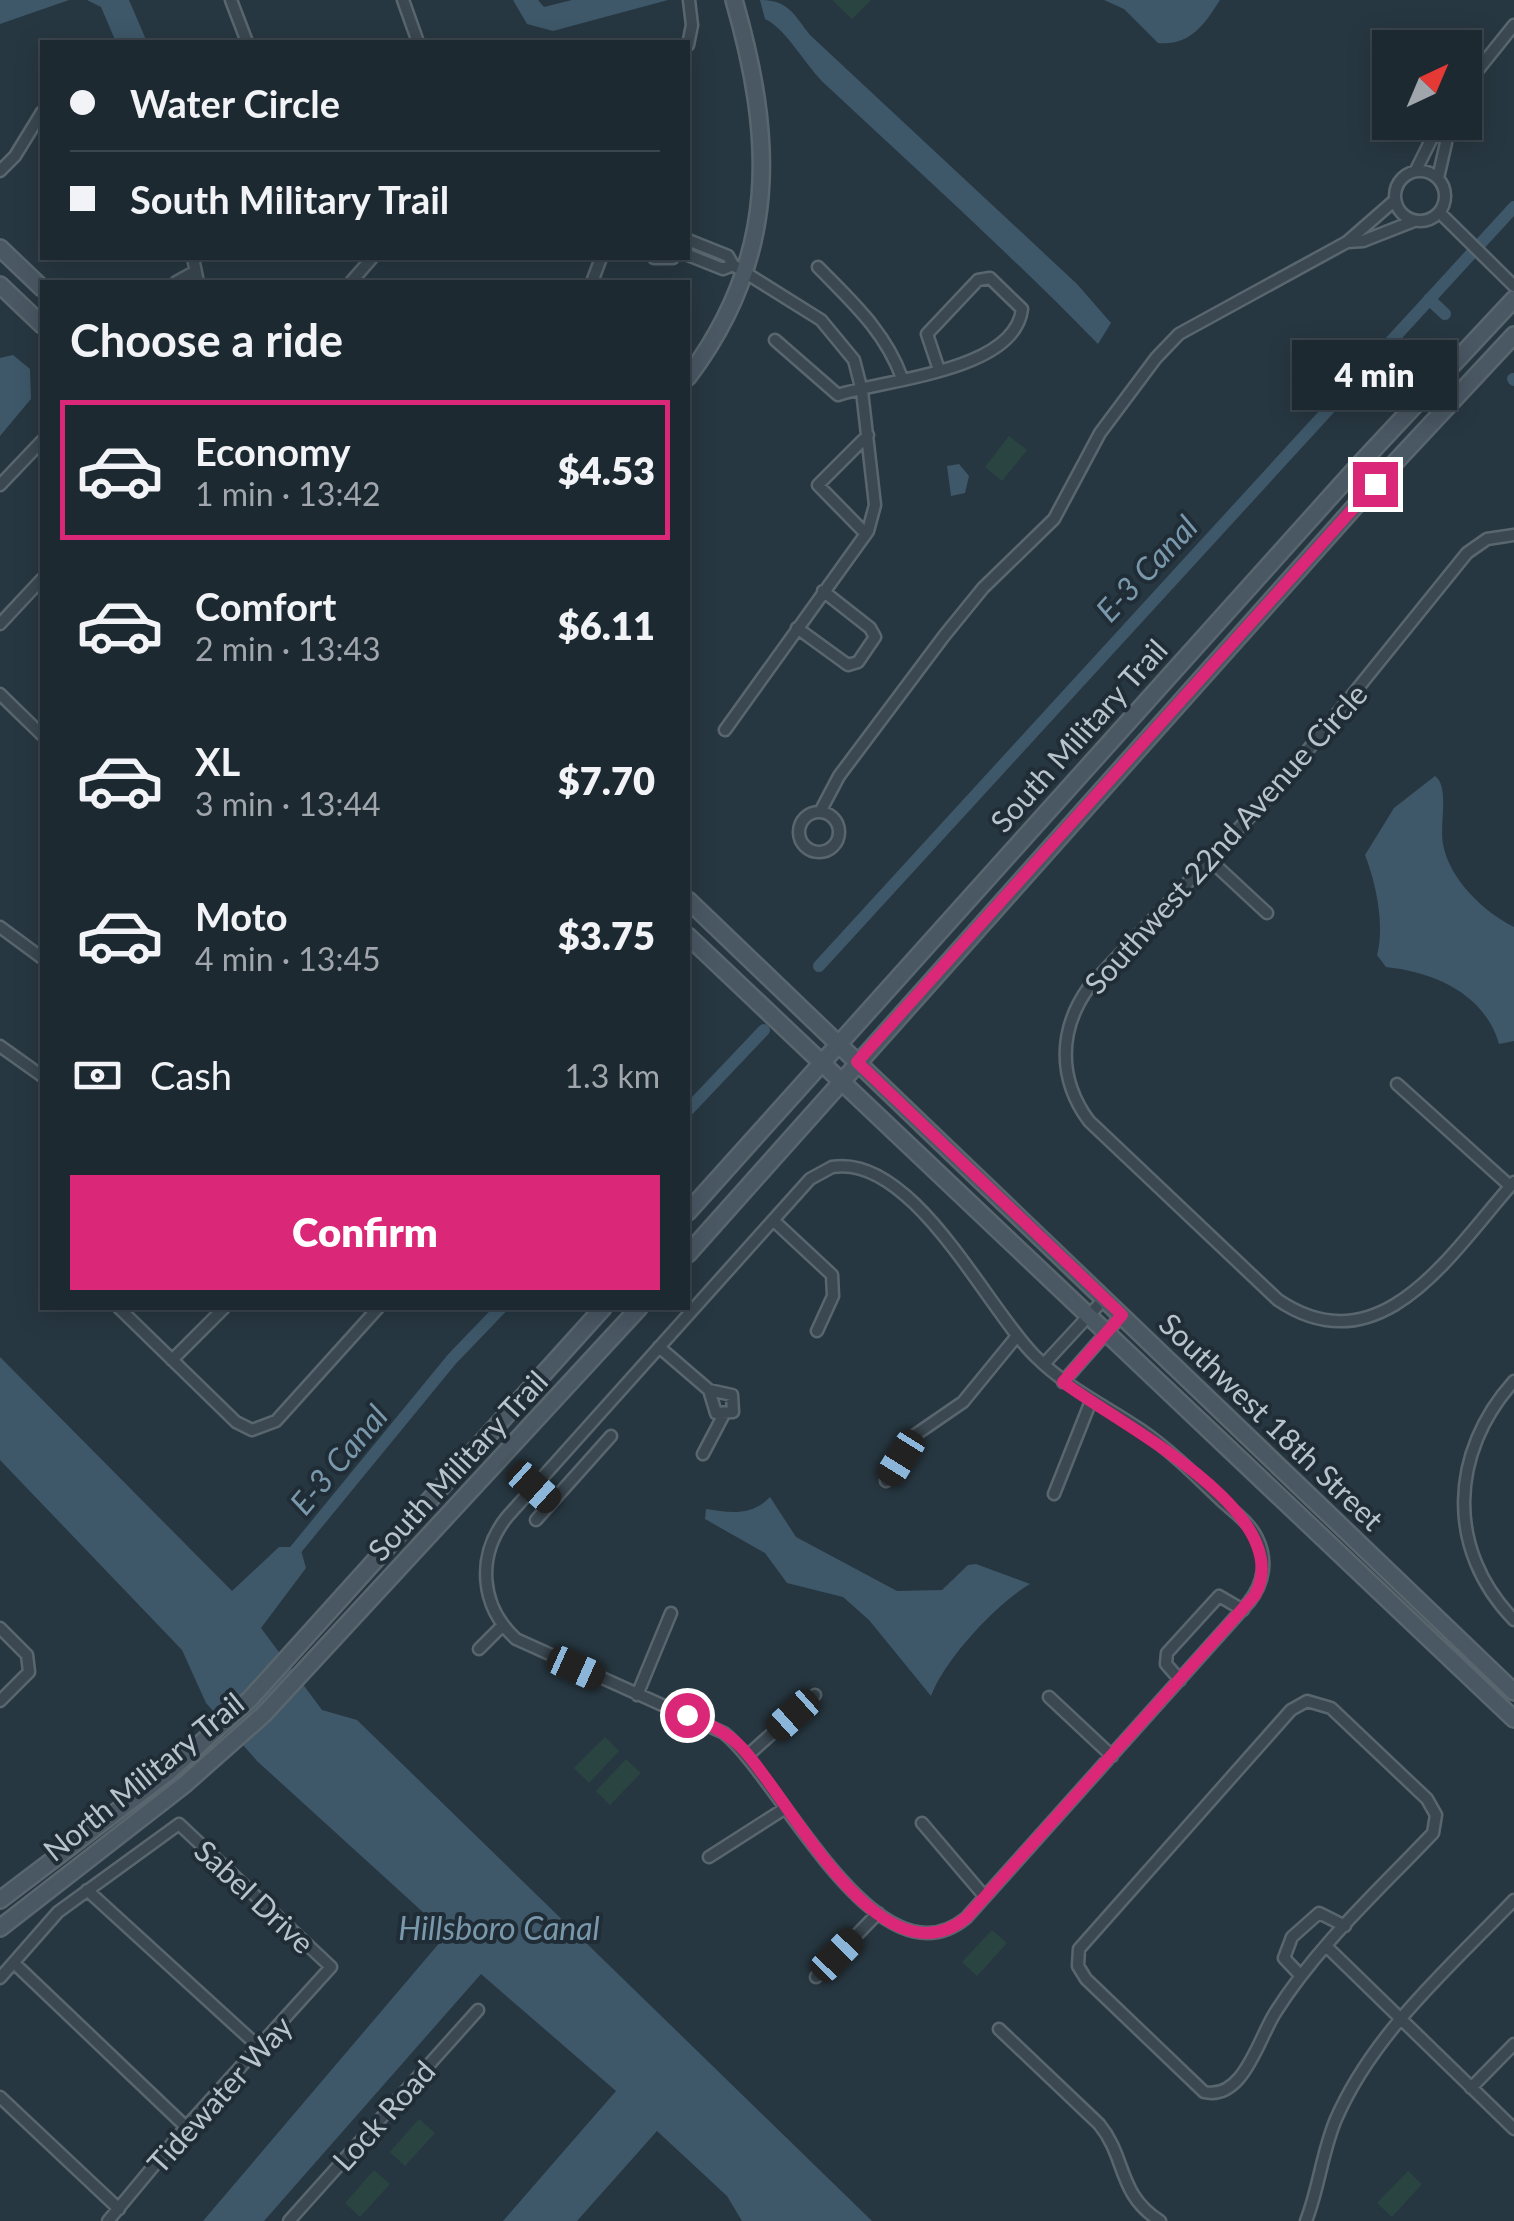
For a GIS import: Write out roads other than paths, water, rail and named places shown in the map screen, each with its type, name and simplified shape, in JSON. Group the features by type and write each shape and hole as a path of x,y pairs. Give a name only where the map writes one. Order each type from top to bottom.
{"street":[{"path":"231,0 245,40"},
{"path":"403,0 417,40"},
{"path":"689,0 692,25 689,40"},
{"path":"690,375 719,330 760,206 762,133 754,72 734,0"},
{"path":"1482,65 1514,25"},
{"path":"0,171 15,156 40,115"},
{"path":"820,812 837,822 840,834 835,846 816,852 804,846 800,826 808,816 820,812 839,776 983,588 1054,519 1100,433 1156,358 1179,334 1347,242 1376,219 1395,200 1402,178 1416,170 1429,140"},
{"path":"1347,242 1384,234 1439,212 1446,193 1438,178 1443,140"},
{"path":"1426,145 1444,149"},
{"path":"1416,170 1438,178"},
{"path":"1395,200 1403,215 1414,222"},
{"path":"1439,212 1514,286"},
{"path":"1376,219 1384,234"},
{"path":"690,241 728,256 739,268 837,334 854,360 862,387 875,505 866,534 725,730"},
{"path":"0,248 40,286"},
{"path":"690,256 723,269 739,268"},
{"path":"353,280 370,260"},
{"path":"818,268 869,319 892,352 902,378"},
{"path":"775,340 838,395 981,360 1021,321 1022,309 990,278 978,280 927,334 938,370"},
{"path":"0,285 40,323"},
{"name":"South Military Trail","path":"690,1210 1358,466 1514,298"},
{"name":"South Military Trail","path":"690,1252 1362,498 1514,335"},
{"path":"866,534 818,485 868,435"},
{"path":"0,485 40,442"},
{"name":"Southwest 22nd Avenue Circle","path":"1512,1184 1400,1304 1364,1320 1325,1321 1278,1300 1089,1121 1066,1072 1066,1034 1089,987 1211,861 1343,711 1467,553 1488,539 1514,535"},
{"path":"0,624 40,581"},
{"path":"798,628 848,665 858,662 875,637 870,628 823,592"},
{"path":"0,694 40,732"},
{"path":"1211,861 1267,914"},
{"name":"Southwest 18th Street","path":"690,902 1514,1692"},
{"path":"0,927 40,957"},
{"name":"Southwest 18th Street","path":"690,938 1514,1719"},
{"path":"0,1046 40,1075"},
{"path":"1397,1084 1512,1184"},
{"path":"851,1165 870,1170 962,1255 1017,1336 1063,1382 1164,1447 1253,1531 1264,1568 1260,1586 1243,1610 985,1897 958,1924 937,1934 908,1933 878,1913 817,1852 748,1755 712,1726 533,1650 503,1625 487,1590 488,1551 501,1524 773,1220 823,1170 851,1165"},
{"path":"773,1220 832,1274 833,1296 817,1332"},
{"path":"1044,1364 1105,1298"},
{"path":"121,1310 236,1422 261,1430 276,1422 376,1310"},
{"path":"172,1360 222,1310"},
{"name":"South Military Trail","path":"302,1646 601,1310"},
{"name":"South Military Trail","path":"315,1660 637,1310"},
{"path":"1063,1382 1122,1315"},
{"path":"886,1481 915,1435 964,1402 1017,1336"},
{"path":"659,1347 708,1390 734,1398 734,1412 724,1416 703,1454"},
{"path":"1514,1381 1478,1432 1462,1498 1476,1564 1514,1620"},
{"path":"708,1390 714,1410 724,1416"},
{"path":"1054,1494 1090,1401"},
{"path":"536,1520 611,1436"},
{"path":"534,1487 551,1502"},
{"path":"1180,1680 1166,1664 1167,1653 1219,1596 1243,1610"},
{"path":"637,1695 671,1613"},
{"path":"479,1648 503,1625"},
{"path":"0,1628 27,1655 29,1672 0,1701"},
{"name":"North Military Trail","path":"0,1900 146,1790 302,1646"},
{"name":"North Military Trail","path":"0,1928 230,1745 315,1660"},
{"path":"748,1755 815,1695"},
{"path":"1048,1697 1112,1756"},
{"path":"1306,1701 1332,1708 1427,1799 1436,1815 1433,1832 1326,1946 1265,2028 1237,2083 1213,2094 1196,2088 1086,1979 1078,1958 1084,1941 1291,1710 1306,1701"},
{"path":"708,1857 784,1809"},
{"path":"922,1822 985,1897"},
{"name":"Sabel Drive","path":"87,1890 180,1824 331,1968"},
{"path":"0,1978 58,1912 87,1890 260,2048"},
{"path":"1310,2218 1324,2151 1364,2066 1402,2018 1514,1900"},
{"path":"816,1976 878,1913"},
{"path":"1301,1976 1284,1958 1284,1948 1300,1929 1319,1913 1345,1926"},
{"path":"1326,1946 1514,2129"},
{"path":"14,1963 186,2126"},
{"name":"Tidewater Way","path":"108,2221 186,2126 331,1968"},
{"name":"Lock Road","path":"288,2221 478,2010"},
{"path":"999,2029 1106,2132 1130,2193 1160,2221"},
{"path":"1471,2088 1514,2044"},
{"path":"0,2096 120,2209"}],"water":[{"path":"0,0 69,0 0,24"},
{"path":"87,0 129,0 146,40 115,40 101,7"},
{"path":"513,0 538,0 544,7 572,0 668,0 553,31 527,24"},
{"path":"760,0 790,10 810,35 1077,284 1111,323 1098,344 818,77 781,31 765,19"},
{"path":"1104,0 1220,0 1195,32 1179,41 1158,43 1124,9"},
{"path":"13,355 30,369 31,399 0,436 0,358"},
{"path":"959,464 969,476 965,493 951,496 947,466"},
{"path":"1435,776 1442,789 1442,836 1452,870 1480,903 1514,927 1514,1041 1499,1044 1482,1012 1455,989 1422,974 1386,967 1377,955 1378,904 1365,855 1394,808"},
{"name":"Hillsboro Canal","path":"0,1357 232,1591 279,1547 300,1547 306,1568 261,1628 322,1710 357,1720 872,2221 742,2221 727,2196 657,2131 577,2221 503,2221 616,2091 481,1974 264,2221 203,2221 447,1934 257,1761 206,1703 182,1650 0,1460"},
{"path":"770,1497 796,1537 897,1591 942,1590 968,1565 976,1564 1030,1584 973,1634 931,1696 869,1620 843,1597 787,1583 765,1553 705,1519 706,1509 748,1510"}],"waterway":[{"name":"E-3 Canal","path":"819,966 1514,207"},
{"path":"1429,299 1445,314"},
{"name":"E-3 Canal","path":"690,1108 764,1030"},
{"name":"E-3 Canal","path":"288,1559 452,1359 499,1310"}]}
